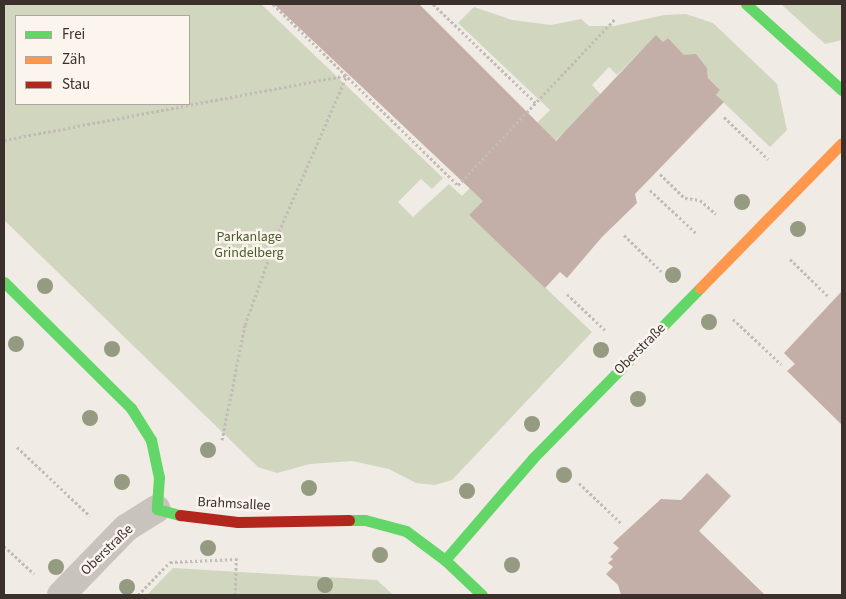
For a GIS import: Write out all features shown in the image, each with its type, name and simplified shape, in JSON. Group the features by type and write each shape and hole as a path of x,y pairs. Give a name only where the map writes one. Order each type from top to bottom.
{"street":[{"path":"746,4 842,90"},
{"name":"Oberstraße","path":"445,560 533,458 842,143"},
{"path":"4,282 131,408 151,440 159,477 156,509"},
{"name":"Oberstraße","path":"61,595 126,528 156,509"},
{"name":"Brahmsallee","path":"156,509 198,519 238,522 365,520 406,531 445,560 482,595"}],"path":[{"path":"273,4 458,185 537,104 615,19"},
{"path":"433,4 537,104"},
{"path":"190,105 347,75"},
{"path":"222,440 245,325 276,236 347,75"},
{"path":"4,140 189,105"},
{"path":"724,117 768,160"},
{"path":"660,174 685,198 700,200 716,214"},
{"path":"650,190 697,234"},
{"path":"624,235 660,271"},
{"path":"790,259 829,297"},
{"path":"567,294 605,330"},
{"path":"733,319 781,364"},
{"path":"17,447 90,516"},
{"path":"578,483 621,523"},
{"path":"4,546 34,574"},
{"path":"234,595 236,551"},
{"path":"138,595 170,562 236,559"}],"green space":[{"name":"Parkanlage Grindelberg","path":"4,4 261,4 443,178 432,189 421,179 398,202 413,217 449,184 462,196 550,110 458,23 474,7 512,20 551,25 581,19 589,26 614,26 664,15 686,14 713,23 777,84 787,130 770,147 716,95 720,90 708,78 707,68 698,57 684,55 668,38 663,42 656,36 617,75 609,67 592,85 604,98 469,215 592,332 452,480 435,485 416,483 389,469 352,461 310,464 277,473 258,467 4,220"},
{"path":"781,4 842,4 842,40 825,44"},
{"path":"173,568 377,580 393,595 147,595"}],"building":[{"path":"274,4 419,4 556,141 656,35 663,42 668,38 684,55 696,54 707,68 708,78 720,90 716,95 724,102 635,194 637,203 602,237 567,278 560,272 545,288 469,215 483,201"},
{"path":"842,291 842,425 787,371 795,364 784,353"},
{"path":"707,473 731,496 699,531 765,595 621,595 618,585 606,574 613,567 608,563 613,559 610,557 619,548 613,543 661,499 681,500"}],"traffic: fast":[{"path":"746,4 842,90"},
{"path":"4,282 131,408 151,440 159,477 157,509 180,515"},
{"path":"445,560 533,458 700,288"},
{"path":"349,520 365,520 406,531 445,560 482,595"}],"traffic: slow":[{"path":"700,288 842,143"}],"traffic: jam":[{"path":"180,515 238,522 349,520"}]}
